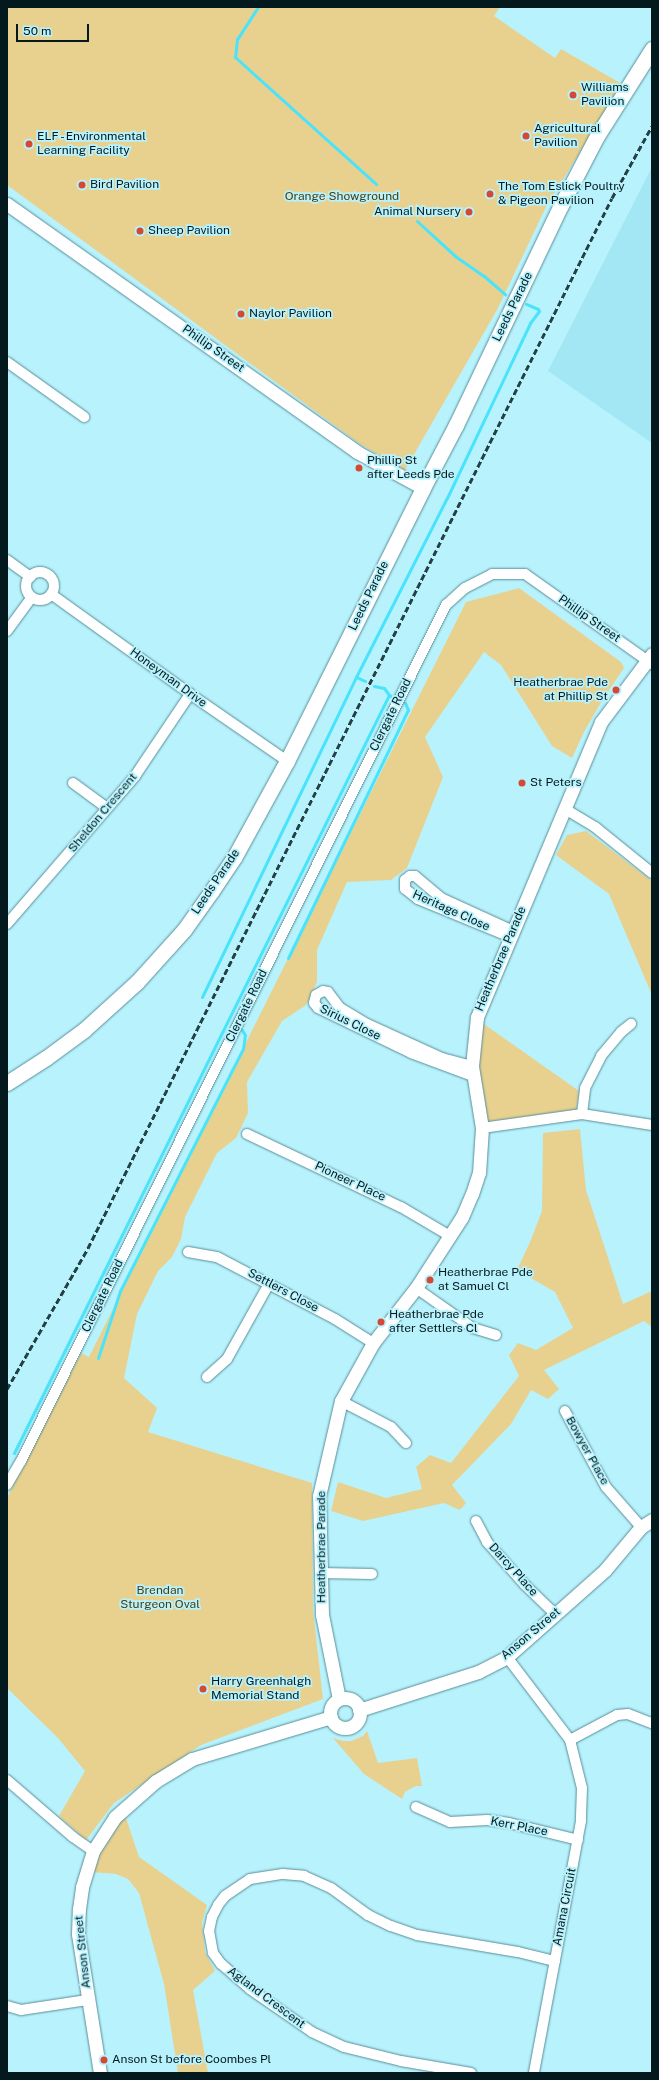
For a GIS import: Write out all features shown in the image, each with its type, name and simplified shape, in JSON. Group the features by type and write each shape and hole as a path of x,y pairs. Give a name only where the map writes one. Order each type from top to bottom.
{"main road":[{"name":"Leeds Parade","path":"7,1083 46,1058 90,1025 136,982 184,930 212,892 234,856 287,761 456,425 560,207 597,136 652,49"}],"street":[{"name":"Phillip Street","path":"7,204 357,452 423,488"},
{"path":"7,362 84,417"},
{"path":"7,560 30,577"},
{"path":"41,572 50,576 54,584 51,594 44,599 32,597 27,587 30,577 41,572"},
{"name":"Clergate Road","path":"7,1485 24,1454 446,605 465,588 492,574 525,574"},
{"name":"Phillip Street","path":"525,574 650,659"},
{"name":"Honeyman Drive","path":"51,594 190,694 287,761"},
{"path":"7,631 32,597"},
{"name":"Heatherbrae Parade","path":"339,1699 322,1615 319,1496 341,1400 372,1343 416,1288 462,1217 479,1173 482,1128 472,1071 477,1017 601,722 650,659"},
{"name":"Sheldon Crescent","path":"7,924 135,776 190,694"},
{"path":"73,783 107,808"},
{"path":"565,809 594,827 652,873"},
{"name":"Heritage Close","path":"410,876 416,876 441,898 512,934 418,899 405,890 405,880 410,876"},
{"name":"Sirius Close","path":"322,991 328,992 340,1008 368,1024 472,1071 411,1053 318,1008 314,1003 316,995 322,991"},
{"path":"582,1114 585,1088 601,1056 621,1032 631,1024"},
{"path":"482,1128 582,1114 652,1124"},
{"name":"Pioneer Place","path":"247,1134 401,1207 450,1236"},
{"name":"Settlers Close","path":"188,1252 217,1257 335,1319 372,1343"},
{"path":"207,1377 227,1359 269,1284"},
{"path":"416,1288 473,1328 496,1335"},
{"path":"341,1400 391,1427 406,1443"},
{"name":"Bowyer Place","path":"565,1411 606,1487 641,1528"},
{"name":"Anson Street","path":"359,1710 478,1672 507,1657 605,1570 641,1528 652,1520"},
{"name":"Darcy Place","path":"476,1521 487,1542 524,1585 554,1614"},
{"path":"320,1572 372,1574"},
{"name":"Amana Circuit","path":"507,1657 570,1740 582,1788 583,1804 578,1840 534,2073"},
{"path":"339,1699 352,1700 359,1710 359,1718 350,1727 338,1726 331,1717 332,1706 339,1699"},
{"path":"570,1740 617,1715 628,1714 652,1723"},
{"name":"Anson Street","path":"100,2073 78,1934 78,1909 82,1887 93,1851 115,1816 140,1794 178,1766 192,1759 331,1717"},
{"path":"7,1780 73,1838 93,1851"},
{"name":"Kerr Place","path":"416,1807 450,1822 487,1820 509,1823 578,1840"},
{"name":"Agland Crescent","path":"471,2073 401,2061 344,2047 312,2032 234,1977 213,1953 209,1931 218,1905 229,1893 250,1879 283,1874 304,1876 331,1888 368,1914 391,1926 417,1935 518,1952 555,1961"},
{"path":"7,2006 21,2010 88,2000"}],"shaded area":[{"path":"652,167 652,443 548,371"}],"green space":[{"name":"Orange Showground","path":"7,7 500,7 494,16 555,58 561,49 622,84 546,207 497,310 405,470 360,444 7,185"},
{"name":"Brendan Sturgeon Oval","path":"519,588 621,662 624,668 603,699 584,732 572,758 552,746 501,665 484,652 425,737 443,777 407,868 391,880 347,882 317,950 317,982 306,1005 282,1021 247,1082 248,1113 236,1138 217,1153 185,1217 181,1239 172,1257 158,1271 137,1314 124,1378 157,1408 148,1432 312,1483 313,1610 323,1699 201,1745 114,1803 86,1840 59,1816 85,1771 58,1738 7,1688 7,1498 81,1353 89,1357 466,602"},
{"path":"586,831 652,881 652,995 609,894 556,855 567,835"},
{"path":"481,1022 579,1091 576,1111 487,1122 478,1071"},
{"path":"580,1129 586,1190 623,1304 652,1291 652,1327 644,1321 544,1370 559,1389 548,1399 531,1390 511,1424 452,1485 466,1503 460,1510 444,1503 363,1521 331,1511 338,1482 386,1498 422,1489 416,1467 430,1455 451,1463 519,1376 509,1355 518,1343 536,1350 573,1328 555,1292 517,1270 542,1211 543,1133"},
{"path":"367,1731 378,1763 417,1758 422,1786 416,1786 405,1792 402,1799 364,1774 333,1738 343,1741 351,1741 363,1736"},
{"path":"125,1815 139,1857 207,1905 202,1923 205,1952 215,1971 193,1990 208,2073 178,2073 164,1984 139,1893 128,1879 116,1874 92,1872 106,1840"}],"waterway":[{"path":"258,7 237,39 235,57 376,184"},
{"path":"417,221 455,256 484,276 505,294"},
{"path":"365,681 356,677 447,498 530,323 539,311 538,309 526,304"},
{"path":"202,997 356,677"},
{"path":"374,686 384,688 389,695 394,698"},
{"path":"14,1453 389,695"},
{"path":"288,958 408,710 405,703"},
{"path":"98,1358 120,1291 243,1049 245,1035 242,1030"}],"railway":[{"path":"7,1389 88,1248 612,198 652,126"}],"place":[{"name":"Williams Pavilion","path":"573,95"},
{"name":"Agricultural Pavilion","path":"526,136"},
{"name":"ELF - Environmental Learning Facility","path":"29,144"},
{"name":"Bird Pavilion","path":"82,185"},
{"name":"The Tom Eslick Poultry & Pigeon Pavilion","path":"490,194"},
{"name":"Animal Nursery","path":"469,212"},
{"name":"Sheep Pavilion","path":"140,231"},
{"name":"Naylor Pavilion","path":"241,314"},
{"name":"Phillip St after Leeds Pde","path":"359,468"},
{"name":"Heatherbrae Pde at Phillip St","path":"616,690"},
{"name":"St Peters","path":"522,783"},
{"name":"Heatherbrae Pde at Samuel Cl","path":"430,1280"},
{"name":"Heatherbrae Pde after Settlers Cl","path":"381,1322"},
{"name":"Harry Greenhalgh Memorial Stand","path":"203,1689"},
{"name":"Anson St before Coombes Pl","path":"104,2060"}]}
